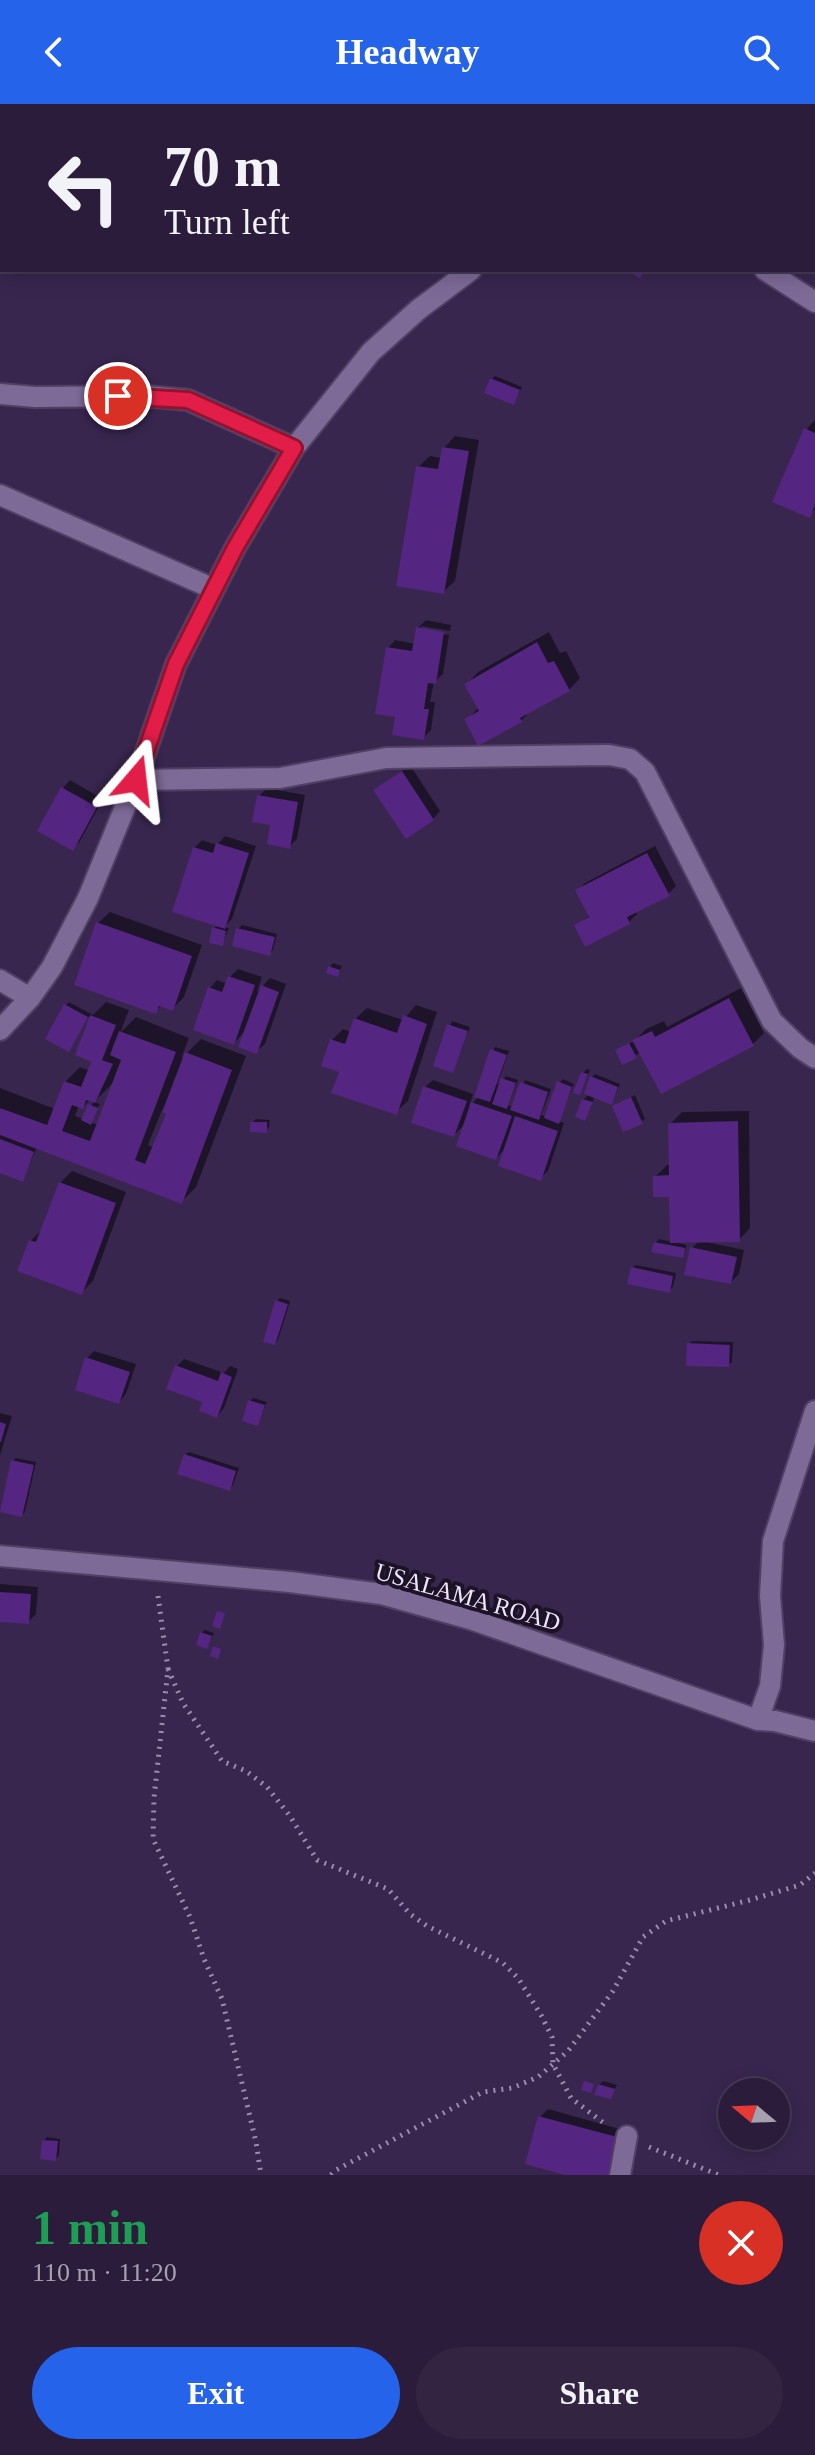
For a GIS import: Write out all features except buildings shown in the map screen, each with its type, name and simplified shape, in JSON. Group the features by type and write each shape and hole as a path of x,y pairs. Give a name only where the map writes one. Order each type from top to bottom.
{"street":[{"path":"0,1030 30,998 52,967 88,898 136,780 176,664 235,548 294,448 371,352 419,309 468,272"},
{"path":"768,272 815,302"},
{"path":"0,394 35,397 146,396 188,400 294,448"},
{"path":"0,495 214,589"},
{"path":"136,780 280,778 386,758 609,755 630,759 645,772 772,1021 815,1058"},
{"path":"0,980 30,998"},
{"path":"758,1720 770,1686 774,1645 770,1596 773,1541 815,1411"},
{"name":"USALAMA ROAD","path":"0,1556 290,1582 381,1594 473,1620 758,1720 815,1731"},
{"path":"620,2175 627,2136"}],"path":[{"path":"154,1570 168,1669 154,1798 153,1839 190,1917 222,1999 261,2175"},
{"path":"168,1669 183,1703 222,1761 246,1771 267,1787 290,1816 317,1860 388,1889 410,1914 427,1926 493,1957 518,1978 552,2037 553,2064"},
{"path":"331,2175 483,2092 512,2088 538,2077 568,2051 613,1991 643,1937 666,1921 800,1885 815,1873"}],"route":[{"path":"118,396 188,400 294,448 235,548 176,664 136,780"}]}
